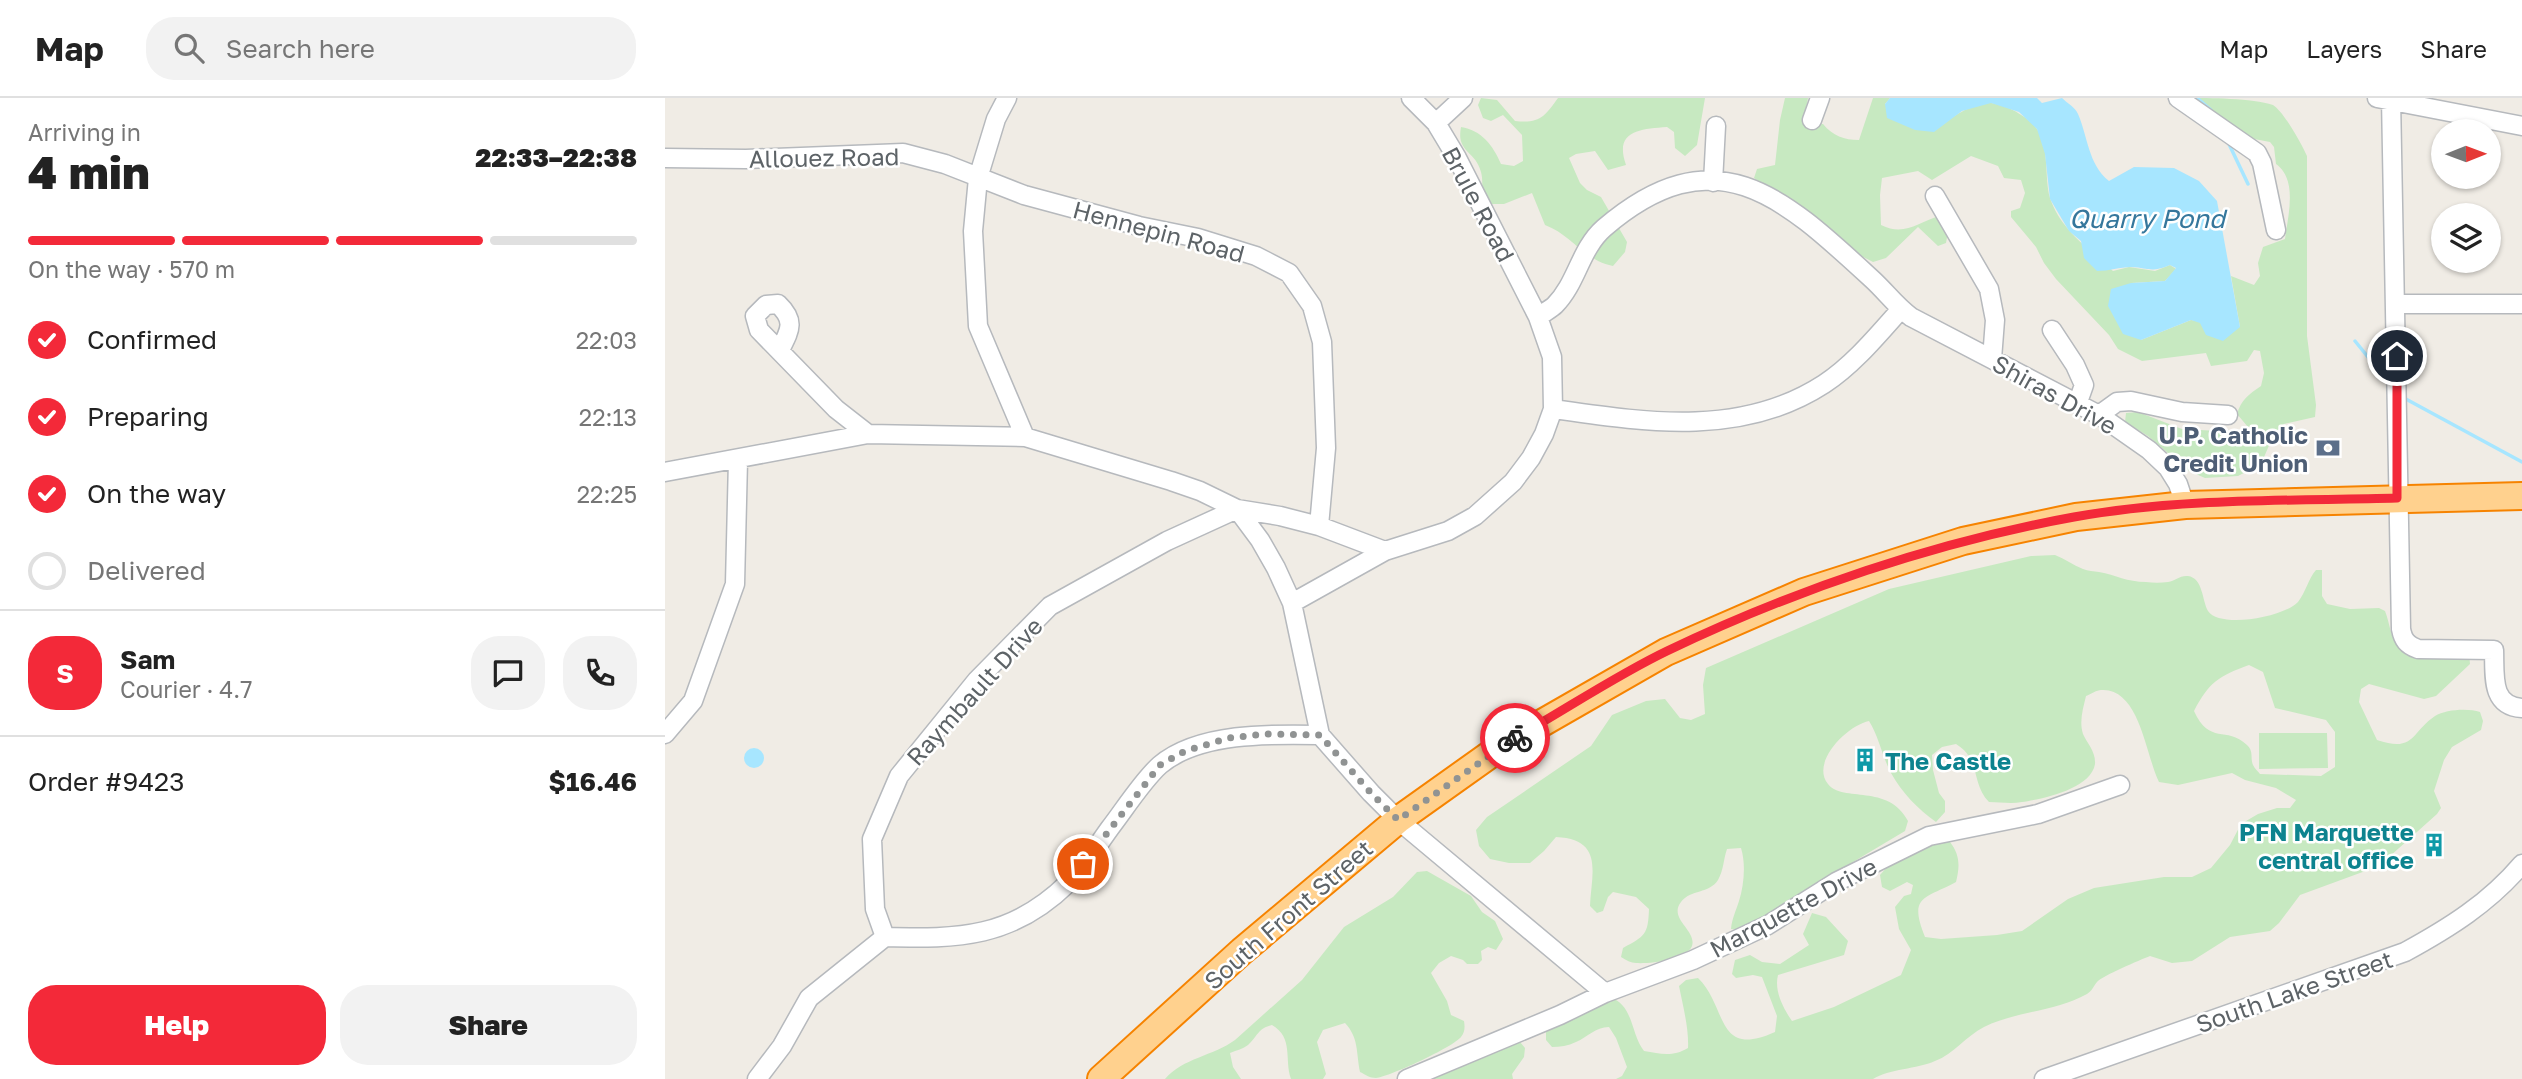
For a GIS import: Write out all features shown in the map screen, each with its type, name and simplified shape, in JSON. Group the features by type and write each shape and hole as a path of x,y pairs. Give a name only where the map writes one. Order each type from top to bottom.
{"highway":[{"name":"South Front Street","path":"1101,1079 1242,951 1398,820 1502,746 1666,652 1804,592 1963,541 2076,517 2185,505 2522,496"}],"street":[{"path":"1007,98 996,119 978,178 973,232 978,326 1025,437"},
{"name":"Brule Road","path":"1411,98 1436,123 1457,158 1538,317 1552,357 1553,409"},
{"path":"1436,123 1464,98"},
{"path":"1812,120 1820,98"},
{"path":"2178,98 2257,153 2262,163 2276,230"},
{"path":"2522,126 2387,99 2396,304 2399,605 2403,639 2409,646 2418,649 2494,650 2496,687 2500,699 2510,708 2522,708"},
{"path":"1713,182 1716,126"},
{"name":"Allouez Road","path":"665,158 746,159 903,153 945,164 978,178"},
{"name":"Hennepin Road","path":"978,178 1024,195 1256,256 1289,273 1312,306 1322,342 1325,448 1319,526"},
{"name":"Shiras Drive","path":"1538,317 1555,305 1587,248 1600,231 1619,215 1668,188 1685,182 1742,184 1790,208 1875,282 1901,310 2078,402 2149,450 2168,468 2178,484 2185,505"},
{"path":"1935,196 1989,289 1995,320 1992,359"},
{"path":"2396,304 2522,304"},
{"path":"1292,603 1385,551 1448,531 1483,509 1513,482 1531,458 1553,409 1700,423 1749,415 1804,396 1824,384 1874,340 1901,310"},
{"path":"2052,330 2084,384 2078,402"},
{"path":"780,350 836,409 868,434"},
{"path":"2099,415 2117,402 2131,401 2182,412 2228,415"},
{"path":"665,472 868,434 1025,437 1171,481 1200,491 1237,509 1319,526 1385,551"},
{"path":"665,734 693,701 735,584 738,460"},
{"path":"1237,509 1261,540 1292,603 1320,735 1398,820 1605,993"},
{"name":"Raymbault Drive","path":"885,937 875,909 872,839 899,776 977,680 1050,606 1167,541 1237,509"},
{"path":"757,1079 782,1046 809,998 885,937 940,938 989,931 1019,920 1069,882 1160,765 1185,751 1229,738 1266,734 1320,735"},
{"name":"Marquette Drive","path":"1408,1079 1560,1015 1605,993 1693,960 1768,925 1836,881 1929,836 2038,814 2120,785"},
{"name":"South Lake Street","path":"2044,1079 2405,952 2482,905 2522,864"}],"green space":[{"path":"1481,98 1497,100 1515,121 1523,122 1541,117 1558,98 1705,98 1697,145 1685,156 1675,148 1674,132 1667,127 1639,131 1626,139 1623,154 1626,165 1608,170 1595,151 1569,158 1580,183 1601,197 1627,242 1625,252 1613,266 1585,253 1563,235 1545,225 1532,193 1504,204 1492,204 1482,195 1481,172 1475,159 1461,142 1461,127 1475,131 1485,140 1501,164 1514,166 1523,161 1522,135 1503,115 1491,121 1483,118 1478,105"},
{"path":"1785,98 1808,98 1803,125 1823,124 1835,134 1854,140 1859,140 1873,98 1890,98 1885,104 1942,124 1965,110 1985,103 2009,108 2023,116 2037,129 2044,145 2050,198 2061,220 2077,238 2113,271 2129,267 2155,271 2170,265 2176,269 2165,281 2131,283 2141,340 2191,320 2240,327 2231,276 2254,285 2260,276 2258,263 2263,247 2285,239 2289,188 2283,171 2276,164 2274,147 2270,142 2249,138 2185,98 2218,98 2273,105 2297,136 2307,156 2307,336 2316,405 2315,417 2284,424 2274,434 2261,464 2238,476 2205,478 2189,471 2148,436 2125,422 2126,413 2138,412 2182,429 2255,433 2256,427 2248,427 2237,414 2246,398 2261,386 2264,373 2260,351 2254,350 2247,361 2211,366 2206,353 2142,361 2118,349 2109,335 2056,279 2036,247 2011,217 2011,211 2020,208 2025,193 2021,180 2004,178 1998,166 1971,156 1932,180 1918,171 1882,178 1881,225 1897,230 1904,229 1940,216 1948,232 1946,243 1938,246 1918,227 1886,258 1873,262 1842,246 1831,231 1754,178 1757,169 1775,165"},
{"path":"2055,555 2085,570 2139,582 2165,582 2188,576 2197,581 2208,611 2225,619 2238,620 2267,616 2291,607 2301,598 2316,570 2322,570 2322,596 2327,604 2350,609 2379,608 2385,611 2394,640 2404,652 2421,655 2469,654 2470,664 2436,696 2424,699 2369,684 2361,689 2359,702 2377,740 2399,744 2406,742 2435,716 2457,710 2480,712 2483,721 2481,730 2452,747 2444,760 2434,791 2441,808 2437,814 2379,866 2300,895 2270,931 2230,937 2192,961 2172,963 2150,956 2106,976 2097,982 2089,993 2075,1000 1984,1027 1942,1058 1928,1064 1887,1073 1873,1079 1616,1079 1622,1076 1627,1067 1609,1027 1596,1030 1570,1044 1552,1047 1546,1040 1546,1028 1608,997 1623,1005 1644,1051 1667,1054 1683,1051 1688,1048 1688,1041 1679,986 1686,980 1698,978 1732,1034 1742,1039 1756,1039 1775,1032 1777,1016 1762,977 1753,975 1736,978 1732,974 1735,960 1750,955 1762,962 1780,964 1809,945 1803,934 1812,913 1826,917 1848,941 1844,955 1778,975 1778,993 1792,1021 1834,1007 1901,975 1911,950 1899,929 1895,907 1904,896 1911,894 1913,885 1907,882 1890,891 1882,887 1880,875 1888,866 1937,839 1950,842 1957,856 1958,871 1956,882 1928,896 1919,906 1918,913 1925,937 1941,939 1997,935 2022,931 2068,899 2094,888 2164,877 2192,877 2211,868 2230,845 2241,824 2258,814 2277,808 2290,808 2296,800 2276,788 2245,780 2232,773 2178,785 2159,782 2133,711 2125,700 2114,692 2101,690 2086,696 2083,710 2083,734 2095,760 2092,773 2085,780 2065,791 2042,798 2018,803 1989,802 1983,795 1973,764 1964,750 1956,744 1942,747 1932,755 1939,793 1945,801 1945,812 1936,822 1911,800 1895,780 1869,721 1851,729 1828,755 1824,775 1828,784 1844,792 1889,802 1899,809 1908,821 1905,831 1742,930 1731,929 1742,888 1743,854 1741,848 1727,849 1718,880 1705,890 1685,898 1678,908 1680,919 1691,935 1692,946 1689,951 1676,958 1636,963 1621,957 1623,948 1644,934 1649,909 1636,897 1613,892 1603,911 1597,913 1590,906 1592,861 1582,844 1572,839 1556,837 1530,863 1490,859 1479,846 1476,830 1487,817 1591,746 1612,715 1646,701 1665,699 1680,718 1691,720 1705,714 1703,685 1706,668 1889,589 2031,556","holes":["2249,665 2263,672 2275,708 2326,720 2335,732 2335,767 2321,776 2260,774 2253,765 2247,745 2232,736 2212,732 2200,722 2194,711 2216,681"]},
{"path":"2259,733 2327,733 2328,768 2259,769"},
{"path":"1427,871 1471,896 1482,912 1495,921 1503,939 1496,950 1488,947 1481,951 1482,960 1478,964 1467,964 1451,956 1439,963 1431,973 1447,1001 1451,1015 1464,1021 1463,1033 1456,1042 1406,1067 1374,1078 1360,1072 1355,1040 1345,1023 1323,1030 1317,1042 1326,1074 1323,1079 1291,1079 1286,1043 1279,1030 1272,1025 1267,1026 1246,1046 1230,1053 1233,1067 1241,1079 1165,1079 1180,1066 1235,1040 1302,980 1344,927 1393,897 1417,872"},
{"path":"1512,1042 1520,1042 1525,1048 1524,1057 1512,1074 1513,1079 1424,1079"}],"water":[{"name":"Quarry Pond","path":"1890,98 2037,98 2042,103 2062,98 2077,112 2097,167 2109,181 2134,167 2174,168 2199,181 2217,201 2240,327 2223,341 2206,335 2200,323 2191,320 2141,340 2123,334 2108,306 2111,289 2131,283 2165,281 2176,268 2170,265 2154,269 2131,267 2097,271 2084,258 2081,241 2069,231 2050,199 2045,154 2037,129 2019,112 1991,103 1962,111 1934,132 1915,130 1887,118 1885,104"},
{"path":"754,748 761,751 764,758 761,765 754,768 747,765 744,758 747,751"}],"waterway":[{"path":"2197,98 2211,110"},
{"path":"2228,142 2248,184"},
{"path":"2355,341 2389,383"},
{"path":"2404,398 2522,462"}],"way so far":[{"path":"1083,864 1160,765 1185,751 1229,738 1266,734 1320,735 1398,820 1515,738"}],"place":[{"name":"U.P. Catholic Credit Union","path":"2328,448"},
{"name":"The Castle","path":"1865,760"},
{"name":"PFN Marquette central office","path":"2434,845"}],"route":[{"path":"1515,738 1666,652 1804,592 1963,541 2076,517 2185,505 2397,498 2397,356"}]}
